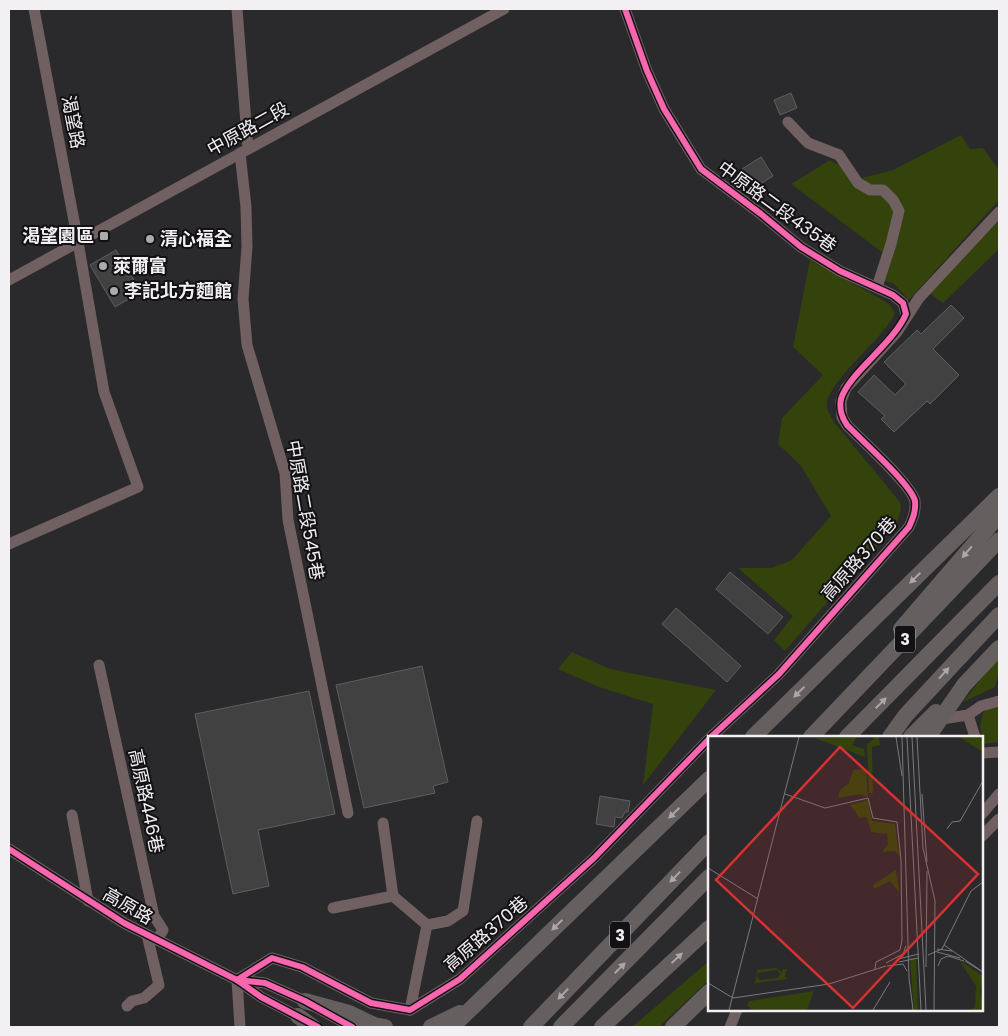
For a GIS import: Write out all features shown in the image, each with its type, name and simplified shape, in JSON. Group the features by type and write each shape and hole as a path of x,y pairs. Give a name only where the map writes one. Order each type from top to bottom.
{"highway":[{"path":"754,736 999,496"},
{"path":"868,678 901,629 999,515"},
{"name":"3","path":"812,736 999,540"},
{"name":"3","path":"848,736 999,583"},
{"path":"891,736 913,708 999,615"},
{"path":"929,736 964,685 999,648"},
{"path":"912,736 932,717 955,688 979,670"},
{"path":"452,1027 708,780"},
{"name":"3","path":"531,1027 708,843"},
{"name":"3","path":"561,1027 708,877"},
{"path":"602,1027 708,929"},
{"path":"673,1027 708,993"},
{"path":"431,1027 446,1021 475,1003"},
{"path":"302,1008 313,1027"},
{"path":"302,1008 350,1013 374,1025 385,1027"}],"street":[{"name":"渴望路","path":"9,544 138,487 104,392 34,9"},
{"name":"中原路二段545巷","path":"237,9 246,207 247,247 243,299 247,344 284,473 288,520 348,813"},
{"name":"中原路二段","path":"9,280 504,9"},
{"name":"中原路二段435巷","path":"625,9 647,71 664,109 701,169 801,247 840,271 893,294 903,303 906,314"},
{"path":"788,122 808,143 839,155 858,183 870,190 883,190 893,200 899,211 877,287"},
{"name":"高原路370巷","path":"712,736 779,674 909,527 916,511 914,498 905,484 847,425 842,417 841,401 846,388 897,332 906,314 919,298 999,212"},
{"name":"高原路446巷","path":"98,665 154,916 163,930 157,940"},
{"path":"942,719 968,715 981,706 999,699"},
{"path":"968,715 975,736"},
{"name":"高原路370巷","path":"410,1010 460,980 587,864 708,740"},
{"path":"983,753 999,752"},
{"path":"983,813 999,794"},
{"path":"72,815 88,901"},
{"path":"427,925 448,921 463,910 477,820"},
{"path":"983,835 999,820"},
{"path":"383,823 393,896 427,925"},
{"name":"高原路","path":"9,849 88,901 157,940 237,980 261,997 302,1008 352,1027"},
{"path":"332,908 393,896"},
{"path":"240,1027 237,980 272,958 302,967 371,1003 410,1010 427,925"},
{"path":"127,1006 132,1001 144,998 159,985 146,934"},
{"name":"高原路","path":"237,980 265,983 302,1008 318,1027"},
{"path":"730,1027 737,1011"}],"green space":[{"path":"961,135 970,149 983,148 999,170 999,200 909,300 894,284 885,281 891,259 791,184 830,160 862,178 893,170"},
{"path":"999,220 999,249 943,303 929,293"},
{"path":"810,260 883,300 890,305 895,313 890,323 835,386 828,398 827,408 834,422 900,502 901,510 897,522 785,651 774,640 793,616 738,568 771,568 792,560 831,516 801,466 778,444 782,418 823,375 793,347"},
{"path":"572,652 610,669 716,690 643,785 653,704 599,687 558,669"},
{"path":"999,655 999,674 995,687 963,702"},
{"path":"999,706 999,742 984,744 980,726 983,713 990,707"},
{"path":"708,962 708,981 659,1027 632,1027"}],"building":[{"path":"791,93 797,108 780,115 774,100"},
{"path":"761,157 773,176 754,188 742,169"},
{"path":"116,250 141,292 115,307 90,265"},
{"path":"951,305 964,318 933,349 959,375 930,404 927,401 894,432 881,419 885,416 858,392 874,375 895,395 906,384 884,362 917,330 921,334"},
{"path":"730,572 783,617 768,634 716,589"},
{"path":"676,608 741,666 727,682 662,624"},
{"path":"422,666 448,782 433,786 435,793 364,808 336,685"},
{"path":"309,691 335,814 258,830 269,886 233,894 195,714"},
{"path":"600,796 630,801 628,812 625,812 622,818 615,817 614,827 596,824"}],"cycle path":[{"path":"625,9 647,71 664,109 701,169 801,247 840,271 893,295 903,303 906,314 891,336 852,379 845,389 840,406 842,416 847,425 895,473 912,493 915,508 909,527 779,674 712,736"},
{"path":"237,980 272,958 302,967 371,1003 410,1010 460,979 594,858 708,740"},
{"path":"9,849 124,923 237,980 261,997 318,1027"},
{"path":"237,980 265,983 305,1001 352,1027"}],"place":[{"name":"渴望園區","path":"104,236"},
{"name":"清心福全","path":"150,239"},
{"name":"萊爾富","path":"103,266"},
{"name":"李記北方麵館","path":"114,291"}]}
